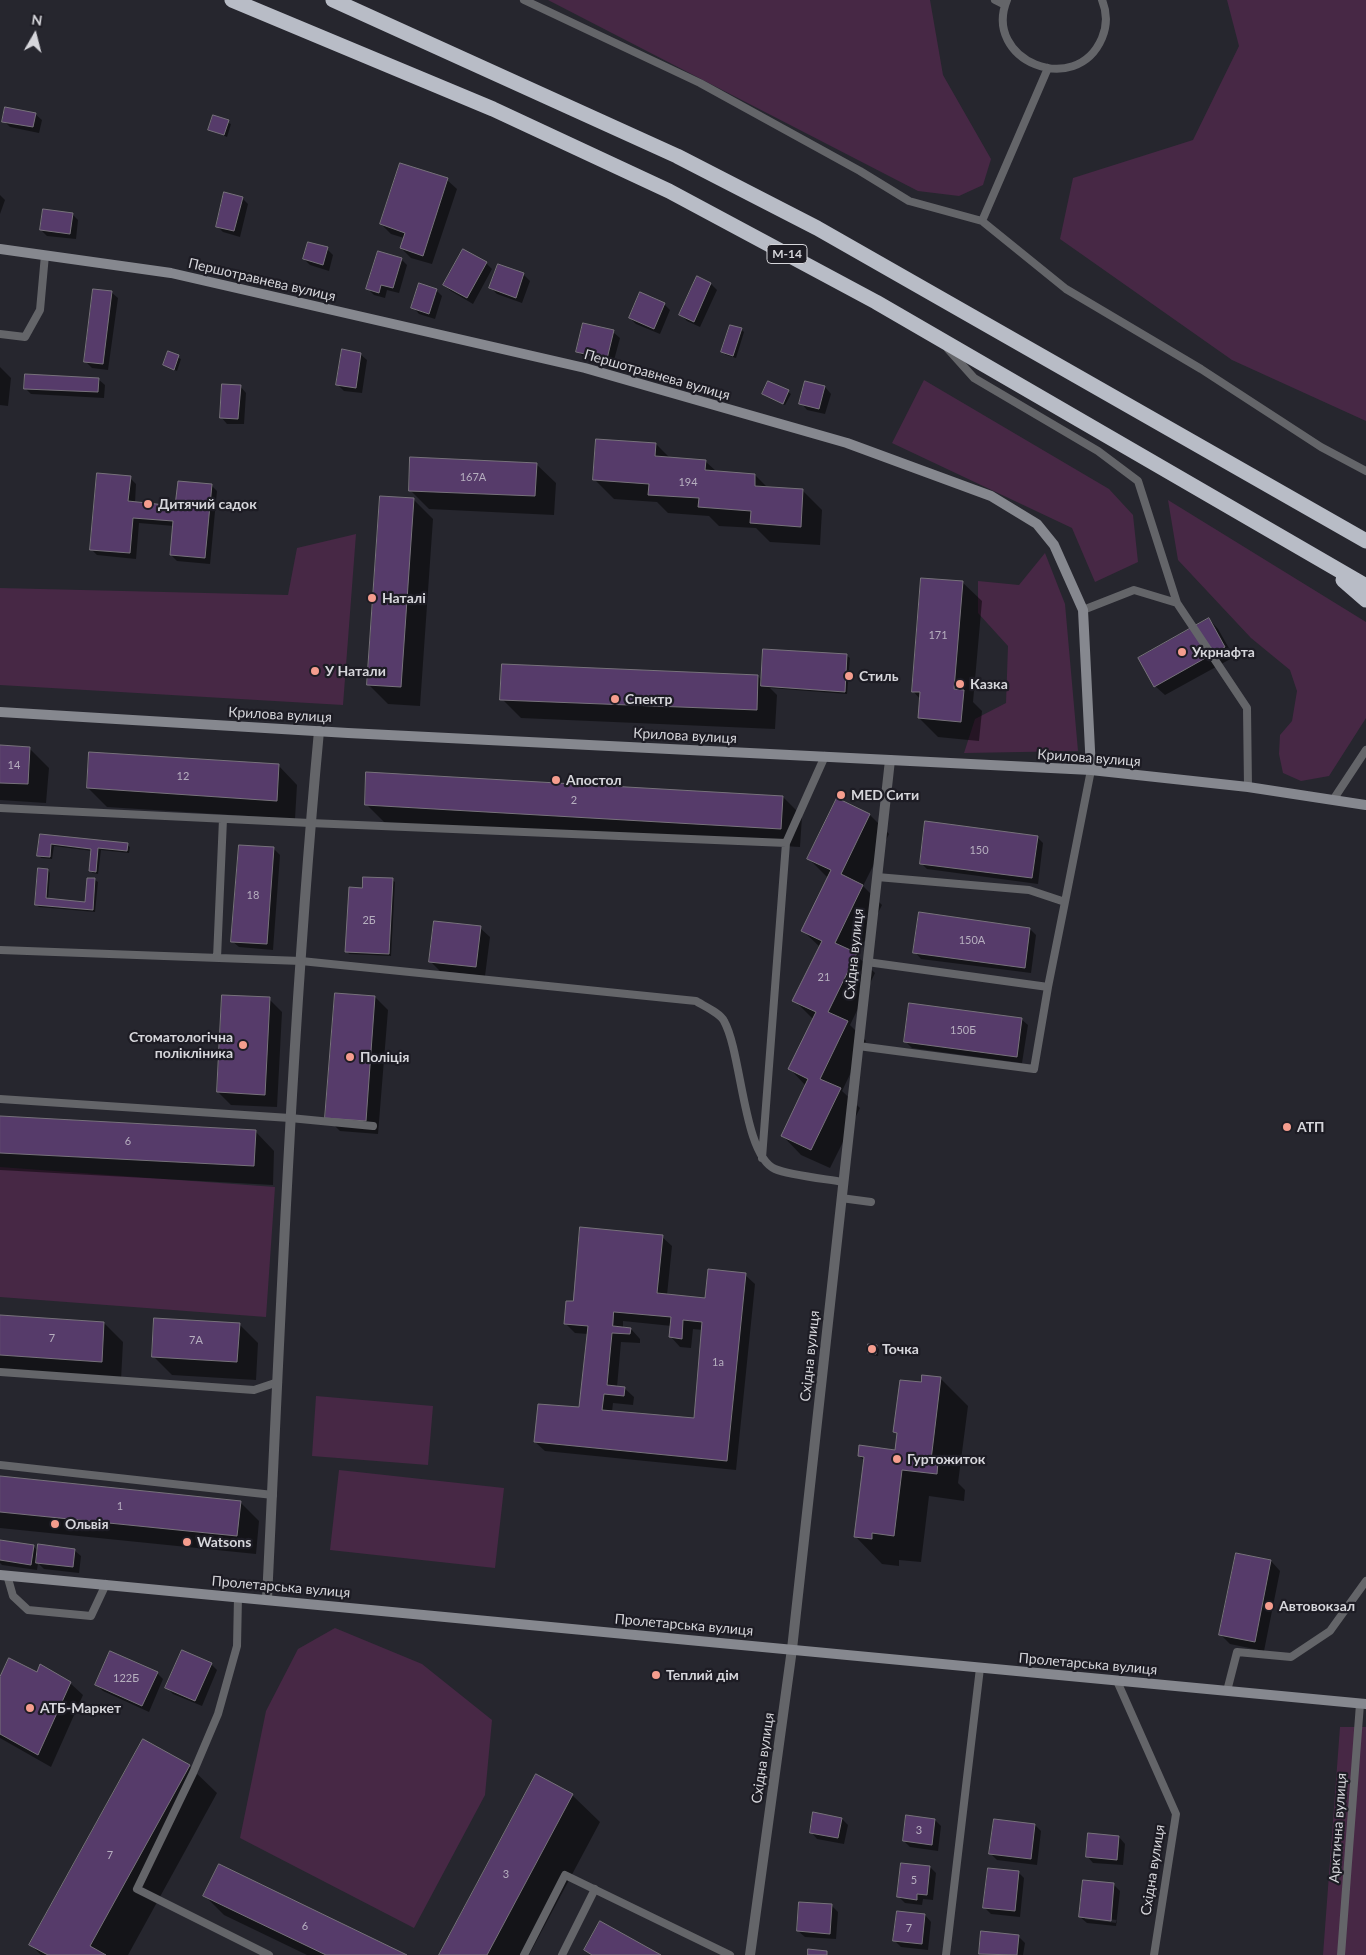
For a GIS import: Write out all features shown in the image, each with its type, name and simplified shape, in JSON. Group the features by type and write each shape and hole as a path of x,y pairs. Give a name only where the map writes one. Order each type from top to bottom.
{"highway":[{"name":"М-14","path":"232,0 493,109 669,191 876,302 1366,586"},
{"name":"М-14","path":"333,0 677,156 818,228 1366,541"},
{"path":"1318,558 1366,600"}],"street":[{"name":"Першотравнева вулиця","path":"0,249 172,273 585,368 847,443 991,496 1037,524 1054,545 1083,610 1091,770"},
{"name":"Крилова вулиця","path":"0,712 319,731 1091,770 1248,786 1366,805"},
{"path":"267,1599 290,1118 310,824 319,731"},
{"name":"Східна вулиця","path":"750,1955 792,1649 890,760"},
{"name":"Пролетарська вулиця","path":"4,1575 1363,1704"}],"lane":[{"path":"524,0 700,83 860,171 909,201 982,221 1066,289 1201,368 1321,447 1366,471"},
{"path":"995,0 1006,2 1005,31 1010,44 1029,62 1048,68 1068,67 1091,54 1104,31 1106,18 1102,0"},
{"path":"982,221 1048,68"},
{"path":"0,334 25,337 40,310 45,255"},
{"path":"938,338 974,378 1098,451 1138,481 1177,604 1247,708 1248,786"},
{"path":"1083,610 1134,590 1177,604"},
{"path":"1333,800 1366,750"},
{"path":"762,1158 786,843 825,756"},
{"path":"858,1046 1034,1069 1048,987 1091,770"},
{"path":"0,808 310,824 786,843"},
{"path":"217,958 223,819"},
{"path":"877,877 1029,890 1065,902"},
{"path":"0,950 301,961 696,1001 724,1020 734,1051 753,1135 762,1158 775,1169 843,1182"},
{"path":"867,962 1048,987"},
{"path":"0,1099 290,1118 373,1126"},
{"path":"841,1198 871,1202"},
{"path":"0,1372 254,1390 278,1382"},
{"path":"0,1465 273,1495"},
{"path":"4,1575 13,1596 28,1610 81,1616 91,1616 106,1584"},
{"path":"1227,1691 1237,1652 1291,1657 1330,1631 1366,1581"},
{"path":"238,1597 237,1646 218,1714 193,1773 137,1889 269,1955"},
{"path":"946,1955 980,1668"},
{"name":"Східна вулиця","path":"1117,1680 1176,1814 1154,1955"},
{"name":"Арктична вулиця","path":"1341,1955 1363,1704"},
{"path":"524,1955 565,1874 730,1955"},
{"path":"562,1955 595,1889"}],"shaded area":[{"path":"548,0 930,0 943,75 991,159 983,185 959,196 918,191"},
{"path":"1227,0 1366,0 1366,421 1232,360 1060,239 1073,178 1193,140 1239,46"},
{"path":"924,380 1109,489 1133,515 1138,562 1095,582 1072,528 892,443"},
{"path":"1168,500 1366,622 1366,718 1329,776 1301,781 1283,773 1279,754 1280,735 1292,721 1297,691 1290,670 1251,638 1178,560"},
{"path":"356,534 343,705 0,685 0,588 288,595 297,548"},
{"path":"1045,553 1065,604 1078,751 964,753 975,719 1006,703 1008,646 978,613 978,581 1019,585"},
{"path":"0,1167 275,1187 266,1317 0,1297"},
{"path":"316,1396 433,1406 428,1465 312,1456"},
{"path":"339,1470 504,1488 495,1568 330,1550"},
{"path":"335,1628 422,1664 492,1720 485,1795 414,1928 240,1838 266,1711 298,1649"},
{"path":"1340,1727 1366,1727 1366,1955 1323,1955"}],"building":[{"path":"5,107 36,113 33,127 2,122"},
{"path":"213,115 229,120 224,135 208,130"},
{"path":"400,163 448,178 423,256 400,248 405,233 380,224"},
{"path":"224,192 243,197 234,231 216,227"},
{"path":"43,209 73,213 70,234 40,230"},
{"path":"308,242 328,247 323,265 303,259"},
{"path":"463,249 487,262 467,298 443,285"},
{"path":"378,251 402,258 393,288 381,285 379,293 366,289"},
{"path":"498,264 524,273 516,298 489,288"},
{"path":"697,276 711,283 694,322 679,315"},
{"path":"419,283 437,289 429,314 411,308"},
{"path":"93,289 112,291 103,364 84,362"},
{"path":"640,292 665,303 654,329 629,318"},
{"path":"583,323 614,330 607,359 576,352"},
{"path":"730,325 742,328 733,356 721,352"},
{"path":"342,349 361,353 356,388 336,385"},
{"path":"168,351 179,355 174,370 163,365"},
{"path":"25,374 99,378 98,392 24,389"},
{"path":"768,381 789,390 783,404 762,394"},
{"path":"805,381 825,386 819,409 799,404"},
{"path":"222,384 241,385 238,419 220,418"},
{"path":"596,439 656,443 655,456 706,460 705,470 755,474 755,486 803,489 801,527 750,523 751,511 698,507 699,498 648,495 649,484 593,480"},
{"path":"410,457 537,463 535,496 409,491"},
{"path":"97,473 131,476 128,501 175,506 178,481 212,484 205,558 170,555 173,521 133,518 130,553 90,550"},
{"path":"380,496 414,498 401,687 367,685"},
{"path":"921,578 963,581 954,689 964,690 961,722 918,718 920,692 912,692"},
{"name":"Укрнафта","path":"1209,618 1225,647 1154,687 1138,658"},
{"path":"763,649 847,654 845,692 761,686"},
{"path":"502,664 758,675 757,710 500,700"},
{"path":"0,745 30,747 28,784 0,783"},
{"path":"89,752 279,764 277,801 87,788"},
{"path":"366,772 783,796 781,829 365,805"},
{"path":"837,798 870,814 841,874 863,885 835,943 857,953 828,1012 848,1021 820,1079 841,1088 811,1150 781,1136 808,1079 788,1069 816,1012 792,1001 822,941 801,931 831,870 807,859"},
{"path":"925,821 1038,836 1032,878 920,864"},
{"path":"40,834 128,843 127,851 98,848 96,872 89,871 91,849 51,844 50,857 37,856"},
{"path":"239,845 274,847 267,944 231,942"},
{"path":"38,868 48,869 46,898 85,902 87,878 95,878 93,910 35,905"},
{"path":"363,877 393,878 389,954 345,952 349,887 362,888"},
{"path":"919,912 1030,928 1025,968 913,953"},
{"path":"434,921 481,926 476,967 429,962"},
{"name":"Поліція","path":"335,993 375,996 366,1121 325,1118"},
{"name":"Стоматологічна полікліника","path":"222,995 270,997 265,1095 217,1092"},
{"path":"909,1003 1022,1018 1017,1057 904,1042"},
{"path":"0,1116 256,1130 254,1166 0,1153"},
{"path":"580,1227 663,1235 657,1293 705,1298 708,1269 746,1273 727,1461 534,1442 538,1404 579,1407 588,1326 564,1324 566,1301 573,1301","holes":["614,1312 671,1317 669,1337 682,1339 683,1320 702,1322 694,1418 602,1410 604,1394 624,1396 625,1387 607,1385 612,1333 630,1334 631,1328 613,1326"]},
{"path":"0,1315 104,1322 102,1362 0,1355"},
{"path":"154,1318 240,1323 237,1362 152,1357"},
{"name":"Точка","path":"868,1344 877,1345 876,1354 868,1353"},
{"name":"Гуртожиток","path":"922,1375 941,1377 931,1460 938,1461 937,1474 902,1470 894,1536 872,1533 872,1539 854,1537 864,1457 858,1456 859,1445 895,1450 897,1433 893,1432 900,1380 921,1382"},
{"path":"0,1476 241,1501 237,1536 0,1512"},
{"path":"0,1540 34,1545 31,1565 0,1560"},
{"path":"38,1544 75,1549 73,1567 36,1563"},
{"name":"Автовокзал","path":"1236,1553 1271,1560 1255,1642 1219,1635"},
{"path":"182,1650 212,1663 195,1701 165,1688"},
{"path":"110,1651 158,1672 142,1706 95,1685"},
{"name":"АТБ-Маркет","path":"9,1658 37,1672 40,1664 71,1682 38,1755 0,1734 0,1677"},
{"path":"143,1739 190,1765 90,1946 106,1955 48,1955 29,1945"},
{"path":"536,1774 573,1794 487,1955 439,1955"},
{"path":"813,1812 842,1818 838,1838 810,1833"},
{"path":"906,1815 935,1819 932,1845 903,1841"},
{"path":"994,1819 1035,1824 1031,1859 989,1854"},
{"path":"1088,1833 1119,1836 1117,1860 1086,1857"},
{"path":"901,1863 930,1866 927,1895 917,1894 917,1900 897,1897"},
{"path":"219,1864 407,1955 326,1955 203,1896"},
{"path":"988,1868 1019,1871 1015,1911 983,1908"},
{"path":"1083,1880 1114,1883 1111,1921 1079,1917"},
{"path":"799,1902 832,1904 830,1934 797,1931"},
{"path":"897,1911 925,1914 922,1944 893,1941"},
{"path":"600,1921 661,1955 592,1955 584,1950"},
{"path":"981,1931 1019,1935 1017,1955 979,1954"},
{"path":"808,1949 827,1951 827,1955 808,1955"}],"place":[{"name":"Дитячий садок","path":"148,504"},
{"name":"Наталі","path":"372,598"},
{"name":"Укрнафта","path":"1182,652"},
{"name":"У Натали","path":"315,671"},
{"name":"Стиль","path":"849,676"},
{"name":"Казка","path":"960,684"},
{"name":"Спектр","path":"615,699"},
{"name":"Апостол","path":"556,780"},
{"name":"MED Сити","path":"841,795"},
{"name":"Стоматологічна полікліника","path":"243,1045"},
{"name":"Поліція","path":"350,1057"},
{"name":"АТП","path":"1287,1127"},
{"name":"Точка","path":"872,1349"},
{"name":"Гуртожиток","path":"897,1459"},
{"name":"Ольвія","path":"55,1524"},
{"name":"Watsons","path":"187,1542"},
{"name":"Автовокзал","path":"1269,1606"},
{"name":"Теплий дім","path":"656,1675"},
{"name":"АТБ-Маркет","path":"30,1708"}]}
